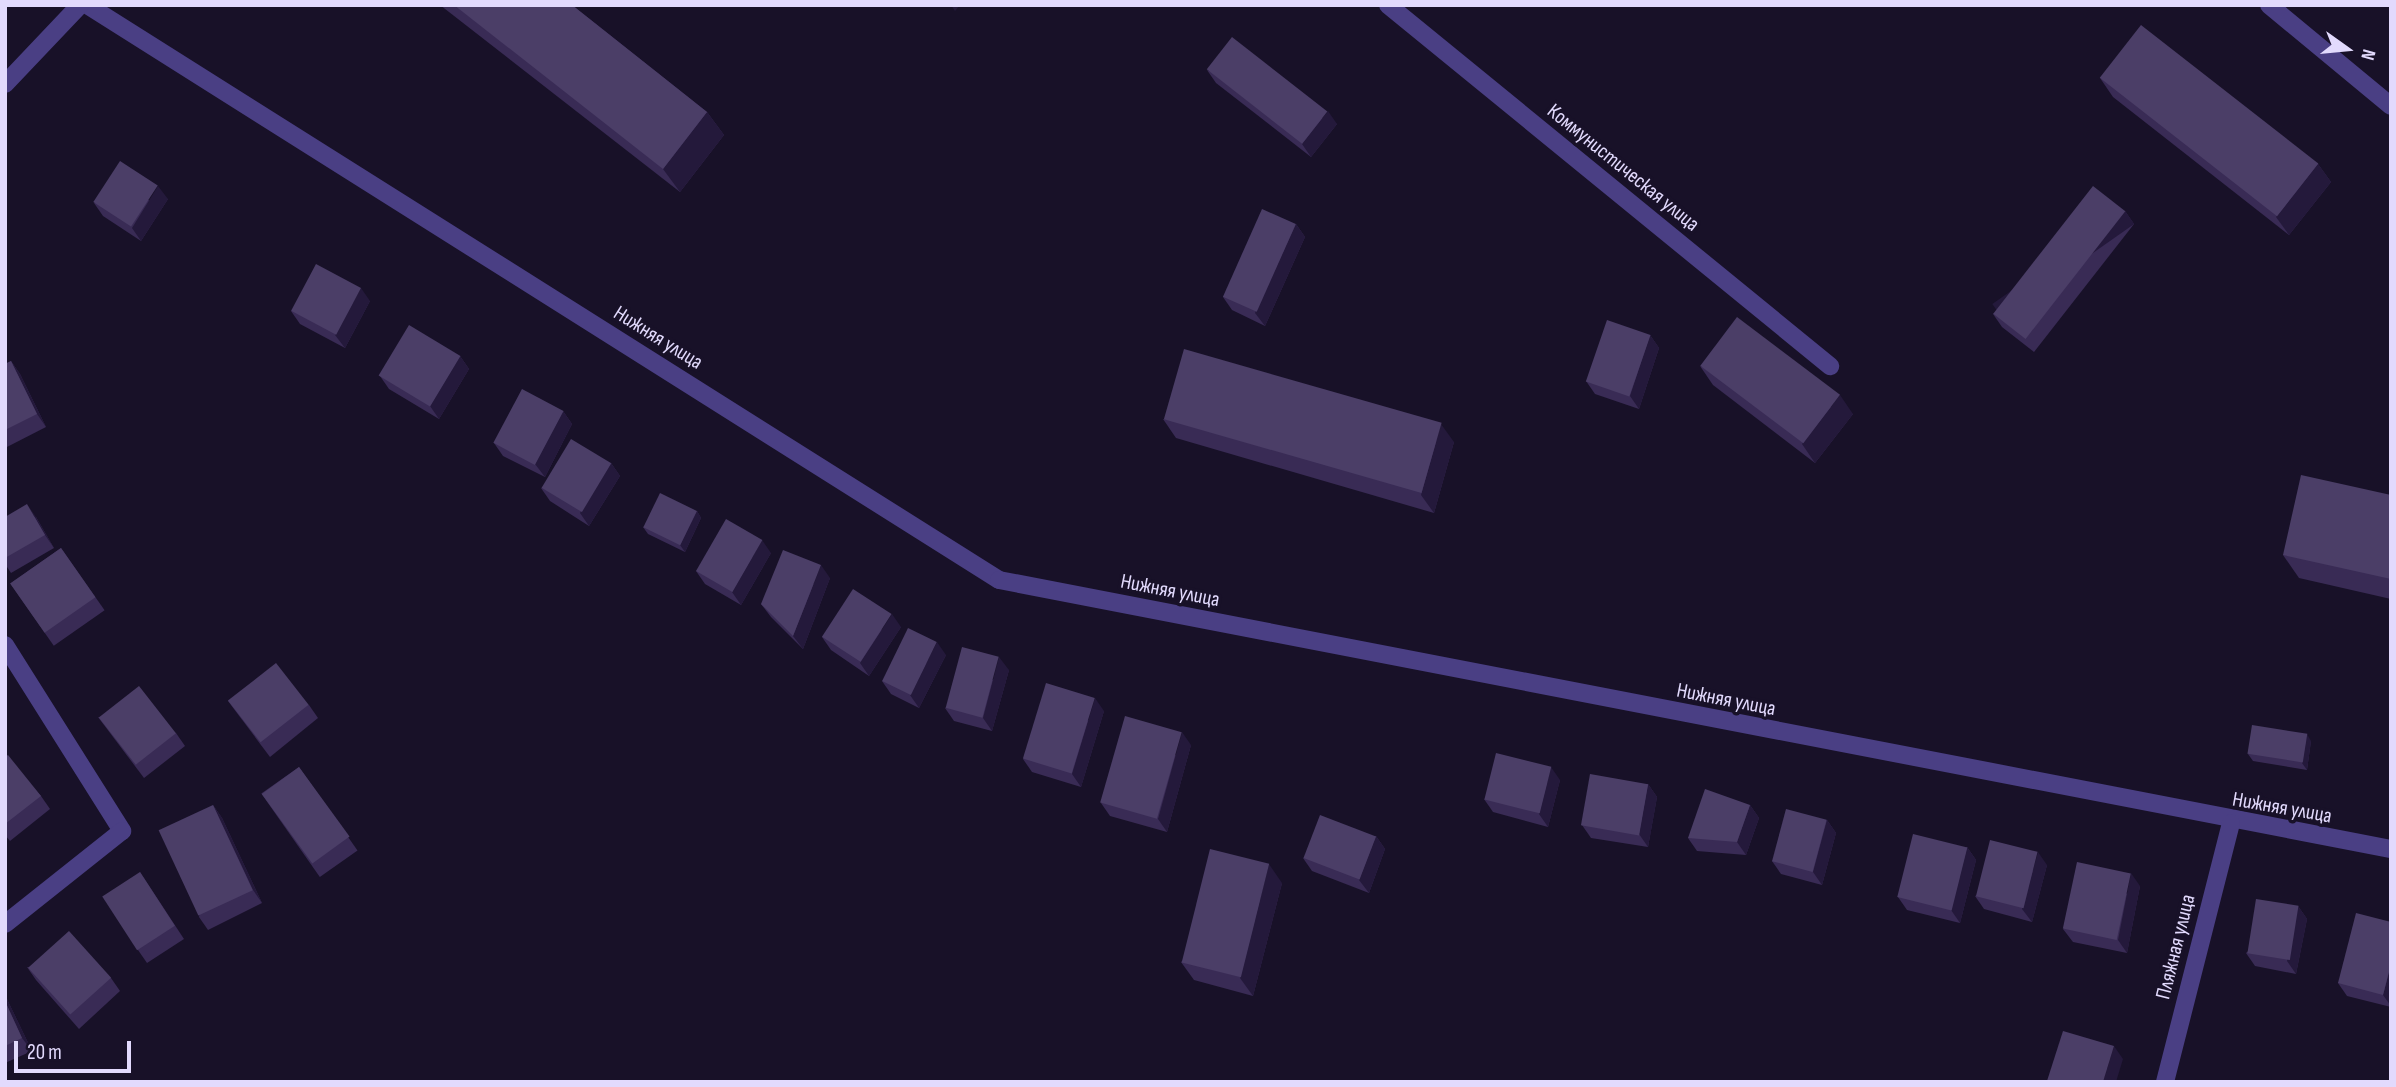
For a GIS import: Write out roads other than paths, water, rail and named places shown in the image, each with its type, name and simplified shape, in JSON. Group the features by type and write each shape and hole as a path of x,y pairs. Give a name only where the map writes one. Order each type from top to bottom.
{"street":[{"path":"5,84 80,5"},
{"name":"Нижняя улица","path":"87,5 999,580 2231,823 2391,849"},
{"name":"Коммунистическая улица","path":"1388,5 1830,366"},
{"path":"2269,5 2391,106"},
{"path":"5,645 122,831 5,924"},
{"name":"Пляжная улица","path":"2165,1082 2231,823"}]}
